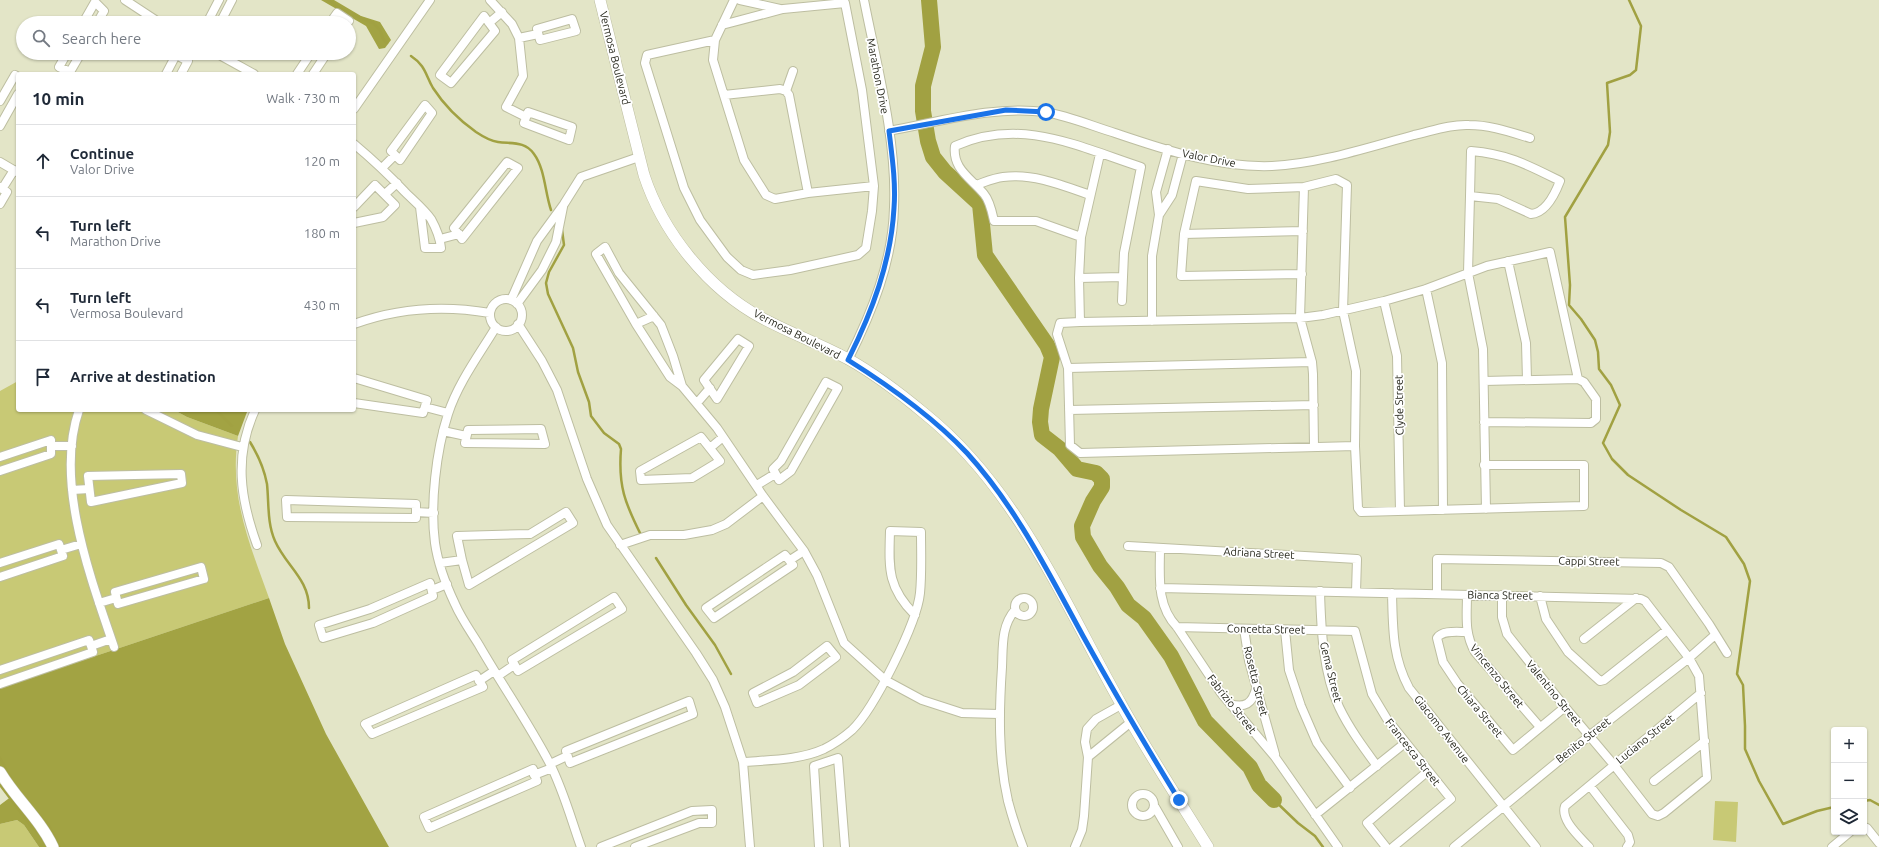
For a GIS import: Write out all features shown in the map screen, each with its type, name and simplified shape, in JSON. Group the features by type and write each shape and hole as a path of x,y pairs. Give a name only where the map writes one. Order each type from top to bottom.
{"main road":[{"name":"Vermosa Boulevard","path":"600,0 639,157 649,191 677,239 702,271 732,298 761,318 848,360 881,380 927,414 966,453 992,482 1014,512 1031,540 1121,705 1208,847"},
{"path":"0,772 18,799 42,827 53,847"}],"street":[{"path":"125,0 149,16"},
{"path":"210,16 218,0"},
{"path":"224,16 232,0"},
{"path":"356,106 430,0"},
{"path":"490,0 512,24 519,38 523,76 506,107 526,117"},
{"path":"734,0 715,40 713,60 744,160 766,195 775,200 808,193 874,186"},
{"path":"740,0 783,9"},
{"name":"Marathon Drive","path":"848,360 864,329 878,291 890,248 894,207 889,131 864,0"},
{"path":"87,16 94,2 101,3 104,11 101,16"},
{"path":"715,40 647,55 645,63 684,188 700,220 727,257 741,270 753,275 790,270 858,255 866,248 872,211 874,186 862,90 845,3 783,9 722,25"},
{"path":"489,23 502,12"},
{"path":"484,16 489,23 495,31 451,83 440,75 484,16"},
{"path":"519,38 538,34"},
{"path":"63,60 59,67 70,72 77,60"},
{"path":"167,72 173,60"},
{"path":"182,72 188,61 187,60"},
{"path":"229,60 250,72"},
{"path":"298,72 306,60"},
{"path":"314,72 322,60"},
{"path":"786,91 794,71"},
{"path":"0,101 15,75 16,76"},
{"path":"724,95 780,89 786,91 789,96 808,193"},
{"path":"0,126 16,98"},
{"path":"425,104 432,113 400,160 395,155 391,151 425,104"},
{"name":"Valor Drive","path":"889,131 1006,110 1035,111 1063,116 1183,154 1223,163 1251,166 1291,164 1457,125 1489,126 1530,138"},
{"path":"528,112 572,127 569,140 524,123 526,117 528,112"},
{"path":"1081,237 1036,221 994,220 986,196 960,168 954,156 955,146 967,141 997,135 1029,134 1058,139 1100,154 1141,166 1126,232 1122,277 1122,302"},
{"path":"356,146 382,168 420,207 434,226 442,248 425,248 420,207"},
{"path":"1152,321 1152,256 1159,215 1156,192 1168,149"},
{"path":"1470,196 1498,199 1530,214 1535,214 1540,211 1550,200 1560,181 1524,162 1508,156 1472,151 1470,196 1468,273 1484,349 1484,466 1486,509"},
{"path":"1080,322 1079,278 1081,237 1100,154"},
{"path":"1159,215 1172,196 1183,154"},
{"path":"382,168 395,155"},
{"path":"514,302 537,241 564,204 581,177 639,157"},
{"path":"0,162 16,171 1,188 7,192 0,204"},
{"path":"506,162 518,168 462,239 458,234 454,228 506,162"},
{"path":"976,185 1002,177 1020,176 1038,178 1090,195"},
{"path":"1302,274 1180,276 1184,234 1196,181 1248,189 1304,187 1336,179 1347,185 1343,311 1356,371 1358,508 1362,512 1584,506 1584,465 1484,466"},
{"path":"385,194 396,183"},
{"path":"356,205 375,185 395,205 383,217 356,223"},
{"path":"1304,187 1300,318 1312,362 1314,447"},
{"path":"514,302 542,270 556,242 564,204"},
{"path":"1184,234 1303,231"},
{"path":"440,239 458,234"},
{"path":"682,386 673,356 660,325 619,273 605,247 596,254 636,324 670,376 682,386 697,403 804,551 817,575 844,643 884,680 922,700 962,713 999,714"},
{"path":"1356,446 1080,453 1070,444 1068,368 1057,334 1060,323 1300,318 1343,311 1384,301 1426,289 1468,273 1508,261 1550,252 1578,379"},
{"path":"1508,261 1526,343 1527,380"},
{"path":"1079,278 1122,277"},
{"path":"1426,289 1442,363 1443,510"},
{"path":"502,300 514,302 519,307 521,316 518,324 510,330 505,330 492,324 490,313 494,304 502,300"},
{"name":"Clyde Street","path":"1384,301 1397,356 1400,511"},
{"path":"356,322 421,308 456,308 490,313"},
{"path":"636,324 654,316"},
{"path":"518,324 542,361 557,390 587,479 607,525 696,652 713,680 736,735 744,762 750,847"},
{"path":"496,327 467,372 448,413 443,431 435,479 435,543 440,563 455,605 496,673 525,717 551,766 581,847"},
{"path":"738,339 750,346 717,399 710,388 704,380 738,339"},
{"path":"1068,368 1312,362"},
{"path":"356,379 427,400 423,413 356,403"},
{"path":"1484,381 1578,379 1584,382 1596,399 1596,419 1591,423 1484,422"},
{"path":"826,382 838,388 791,471 779,480 776,474 773,470 781,461 826,382"},
{"path":"697,403 710,388"},
{"path":"1069,410 1314,405"},
{"path":"425,407 448,413"},
{"path":"79,412 72,446 72,490 81,544 114,647"},
{"path":"150,412 197,435 242,447"},
{"path":"255,412 242,447 241,470 247,513 257,545"},
{"path":"541,429 544,444 464,443 466,436 468,430 541,429"},
{"path":"443,431 466,436"},
{"path":"701,437 710,448 720,461 692,478 641,480 640,471 701,437"},
{"path":"710,448 723,437"},
{"path":"0,457 51,440 50,454 0,470"},
{"path":"51,446 72,446"},
{"path":"182,474 182,484 91,502 89,489 88,476 182,474"},
{"path":"757,485 776,474"},
{"path":"72,490 89,489"},
{"path":"620,545 650,535 684,535 712,530 726,524 763,496"},
{"path":"286,500 416,504 416,512 416,518 287,517 286,500"},
{"path":"416,512 434,513"},
{"path":"566,512 573,523 469,585 462,560 457,536 530,534 566,512"},
{"path":"744,762 803,756 824,749 838,741 852,730 867,711 884,680 915,615 920,593 921,532 890,531 890,561 894,587 903,603 915,615"},
{"path":"0,563 59,544 63,556 0,577"},
{"path":"61,550 81,544"},
{"name":"Adriana Street","path":"1128,546 1357,559 1356,592"},
{"name":"Fabrizio Street","path":"1160,548 1160,588 1163,606 1169,619 1177,627 1230,704 1275,757 1338,847"},
{"path":"790,560 804,551"},
{"path":"785,555 790,560 793,565 714,618 706,608 785,555"},
{"name":"Cappi Street","path":"1437,594 1437,559 1661,563 1669,567 1709,624 1715,636 1727,653"},
{"path":"440,563 462,560"},
{"path":"201,567 204,579 118,604 116,598 115,592 201,567"},
{"path":"430,583 432,590 433,596 373,623 324,638 319,625 370,609 430,583"},
{"path":"432,590 447,584"},
{"name":"Bianca Street","path":"1160,588 1636,598"},
{"name":"Gema Street","path":"1320,592 1321,630 1328,671 1338,706 1355,737 1377,766"},
{"name":"Giacomo Avenue","path":"1392,593 1393,644 1402,674 1409,688 1536,847"},
{"name":"Vincenzo Street","path":"1467,595 1467,632 1475,652 1540,727"},
{"name":"Valentino Street","path":"1502,596 1502,617 1507,634 1652,814 1658,816 1708,778 1705,741"},
{"path":"1540,596 1546,619 1568,652 1600,681 1604,680 1667,630"},
{"path":"614,597 622,609 518,671 514,665 512,660 614,597"},
{"path":"99,603 116,598"},
{"path":"1584,639 1636,598 1645,601 1689,658 1699,676 1705,741 1654,780"},
{"path":"1015,610 1008,618 1004,635 999,714 1003,766 1008,800 1022,847"},
{"name":"Concetta Street","path":"1177,627 1356,631"},
{"name":"Rosetta Street","path":"1244,629 1249,661 1275,757"},
{"path":"1285,630 1289,670 1301,706 1317,743 1350,788"},
{"name":"Francesca Street","path":"1356,631 1372,694 1387,719 1405,744 1451,799 1393,847"},
{"name":"Chiara Street","path":"1467,632 1443,633 1437,638 1443,662 1456,683 1513,750 1565,707"},
{"name":"Benito Street","path":"1454,847 1502,806 1715,636"},
{"path":"91,646 111,639"},
{"path":"0,670 89,640 93,652 0,684"},
{"path":"833,652 844,643"},
{"path":"827,646 833,652 836,657 799,685 757,704 753,693 793,672 827,646"},
{"path":"480,681 514,665"},
{"path":"476,675 480,681 483,687 372,734 365,724 476,675"},
{"path":"1230,704 1238,706 1249,703 1253,699 1256,689"},
{"name":"Luciano Street","path":"1588,847 1565,818 1563,811 1565,806 1701,693"},
{"path":"689,701 693,714 570,763 567,756 566,751 689,701"},
{"path":"1076,847 1082,830 1088,757 1085,742 1087,729 1096,719 1121,705"},
{"path":"1088,757 1131,722"},
{"path":"1315,815 1405,744"},
{"path":"824,749 824,761"},
{"path":"534,774 567,756"},
{"path":"820,847 814,766 824,761 838,758 845,847"},
{"path":"532,769 534,774 537,781 429,828 424,817 532,769"},
{"path":"1386,847 1367,822 1428,771"},
{"path":"1590,786 1628,835 1630,842 1627,847"},
{"path":"1155,807 1178,847"},
{"path":"601,847 692,811 712,810 712,822 699,823 636,847"},
{"path":"1867,828 1879,843"},
{"path":"1832,847 1846,835"}],"shaded area":[{"path":"321,0 334,0 361,16 380,22 391,40 385,48 379,49 366,26 356,20 356,16 349,16"},
{"path":"16,382 16,412 178,412 187,417 238,436 236,479 239,499 254,558 269,598 0,688 0,391"},
{"path":"178,412 247,412 238,436 187,417"},
{"path":"269,598 285,644 326,734 389,847 56,847 0,766 0,688"},
{"path":"12,796 45,838 50,847 39,847 24,825 17,820 0,824 0,805"},
{"path":"1715,801 1738,802 1736,842 1713,840"},
{"path":"17,820 24,825 39,847 0,847 0,824"}],"waterway":[{"path":"328,0 345,11 373,23 380,30 383,39 387,43"},
{"path":"929,0 933,47 923,86 923,111 928,141 933,157 945,172 980,204 985,255 1047,345 1052,357 1041,409 1040,422 1042,435 1060,449 1077,469 1096,473 1102,479 1102,487 1093,501 1082,526 1083,537 1100,566 1117,587 1128,605 1144,618 1171,656 1205,721 1250,767 1259,785 1274,800"},
{"path":"1629,0 1641,26 1636,70 1630,75 1607,83 1610,132 1608,145 1565,217 1570,285 1569,305 1581,319 1595,340 1598,352 1599,369 1611,385 1620,405 1603,443 1612,459 1628,475 1681,510 1726,537 1744,564 1750,581 1737,674 1743,685 1745,749 1759,781 1783,824 1817,811 1831,808"},
{"path":"411,56 420,63 425,70 433,88 442,100 452,112 470,127 492,141 522,145 527,147 534,154 543,174 551,210"},
{"path":"562,230 564,245 549,272 546,283 548,294 573,348 578,372 589,402 591,416 604,433 619,444 621,449 620,462 624,494 641,535"},
{"path":"218,412 232,426"},
{"path":"250,442 256,452 266,478 269,520 272,534 280,550 301,581 308,598 309,608"},
{"path":"656,558 686,605 715,645 731,674"},
{"path":"0,758 13,782"},
{"path":"0,785 31,826 41,836"},
{"path":"1274,800 1298,823 1315,836 1323,847"},
{"path":"1867,800 1870,800 1879,805"},
{"path":"37,813 48,824 60,847"}],"route":[{"path":"1046,112 1006,110 889,131 894,207 890,248 878,291 864,329 848,360 881,380 927,414 966,453 992,482 1014,512 1031,540 1121,705 1179,800"}]}
